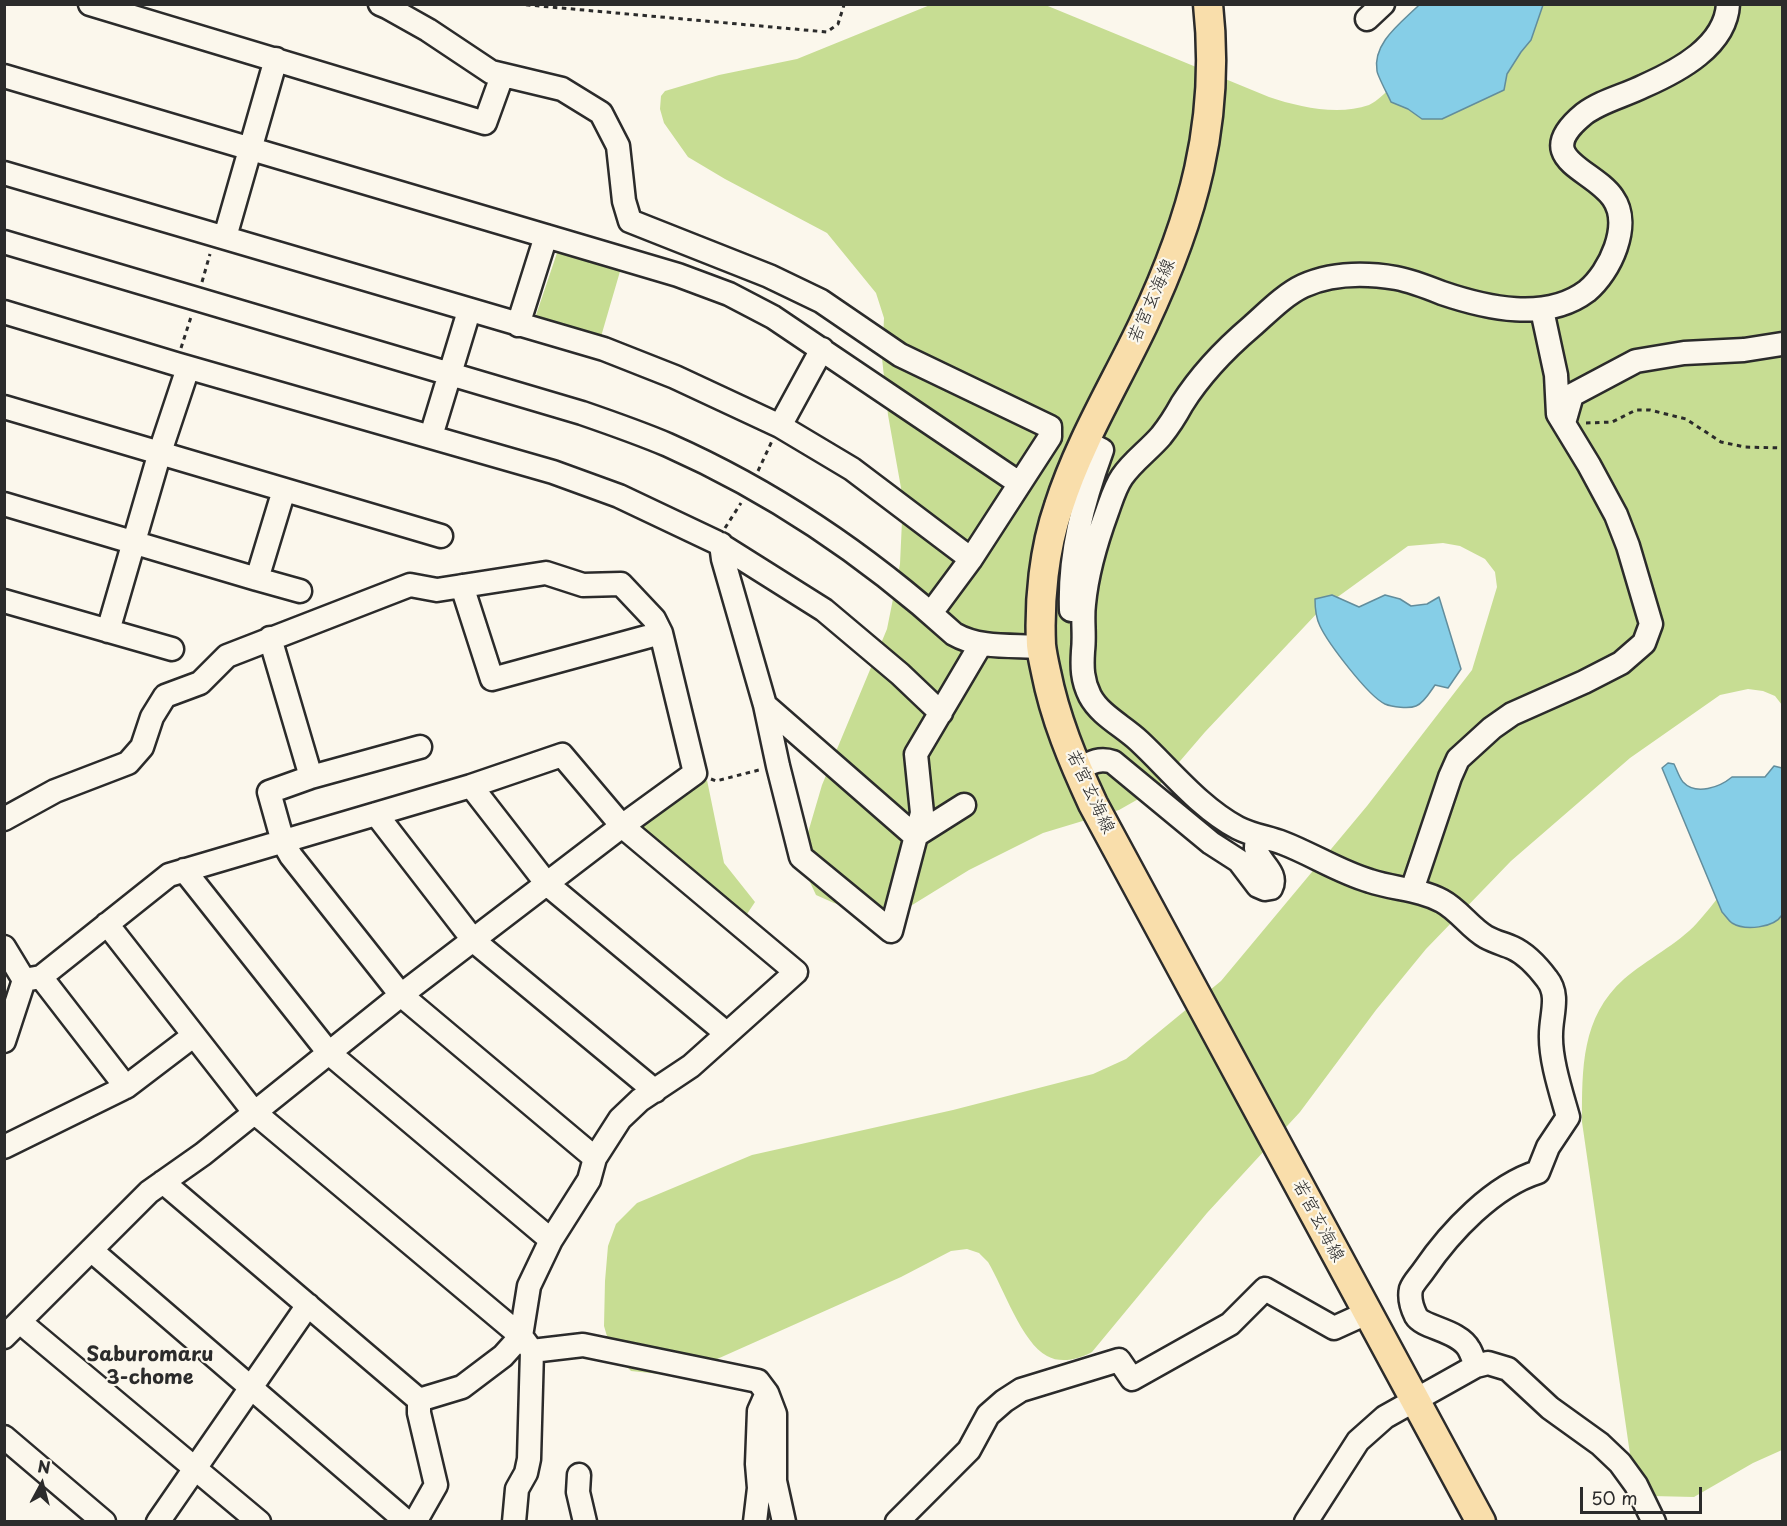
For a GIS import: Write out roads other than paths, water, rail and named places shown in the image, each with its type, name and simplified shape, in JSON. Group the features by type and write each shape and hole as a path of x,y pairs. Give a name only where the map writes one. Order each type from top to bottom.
{"main road":[{"name":"若宮玄海線","path":"1208,4 1212,74 1209,116 1199,171 1176,246 1144,322 1065,490 1052,532 1045,574 1041,646 1051,697 1077,770 1093,804 1481,1521"}],"street":[{"path":"90,4 486,123 502,76"},
{"path":"380,4 428,30 491,72 562,89 601,113 618,146 624,201 630,221 769,276 820,301 900,355 1050,427 1050,437 971,559 931,613"},
{"path":"1080,664 1083,654 1084,598 1091,562 1098,537 1122,477 1162,435 1194,384 1222,352 1292,292 1320,280 1346,275 1372,275 1418,284 1486,305 1542,310 1561,305 1590,289 1602,276 1617,246 1620,227 1617,208 1613,197 1599,184 1580,172 1564,155 1564,138 1570,128 1592,108 1644,87 1682,67 1706,48 1726,19 1728,4"},
{"path":"225,237 276,59"},
{"path":"4,76 678,275 729,294 773,317 1020,483"},
{"path":"4,173 604,349 675,378 780,426 852,469 971,559"},
{"path":"518,325 546,236"},
{"path":"4,242 450,373 582,413 638,433 694,457 751,486 808,520 867,561 954,634 967,642 1041,646"},
{"path":"1412,890 1458,759 1512,714 1621,663 1637,651 1648,636 1651,624 1628,546 1616,515 1558,414 1556,375 1542,310"},
{"path":"431,436 469,311"},
{"path":"4,312 188,368 553,472 619,496 719,543 824,610 900,674 941,713"},
{"path":"1564,423 1572,395 1636,361 1683,353 1744,350 1782,344"},
{"path":"780,426 822,349"},
{"path":"108,631 160,452 188,368"},
{"path":"4,407 441,536"},
{"path":"1086,442 1102,450 1087,490 1075,543 1071,606 1072,633 1091,699 1215,814 1233,826 1257,837 1279,841 1367,881 1412,890 1445,902 1480,934 1524,954 1550,982 1555,992 1550,1039 1568,1117 1548,1147 1538,1172 1524,1176 1506,1187 1470,1217 1442,1245 1411,1290 1411,1306 1418,1319 1452,1333 1469,1347 1476,1366"},
{"path":"257,579 284,490"},
{"path":"4,504 300,591"},
{"path":"719,543 765,705 801,857 891,932 922,813 916,754 981,644"},
{"path":"4,819 56,791 128,763 142,747 152,717 165,696 200,682 209,676 218,663 227,656 410,585 437,590 546,573 583,585 621,584 654,619 661,633 695,773 401,995 203,1154 149,1192 12,1330 195,1468 259,1521"},
{"path":"462,586 492,679 661,633"},
{"path":"4,601 172,649"},
{"path":"270,638 311,777"},
{"path":"765,705 915,836"},
{"path":"420,747 311,777 269,792 283,842 291,856 401,995 595,1158"},
{"path":"4,1041 32,978 107,924 169,875 471,786 562,755 622,826 796,972 691,1066 640,1100 620,1119 595,1158 589,1180 550,1240 529,1286 526,1344 529,1459 526,1473 518,1489 514,1521"},
{"path":"1077,770 1104,759 1113,762 1211,843 1239,861 1258,886 1265,889 1271,888 1274,881 1273,876 1260,858 1256,847 1257,837"},
{"path":"471,786 547,884 726,1033"},
{"path":"915,836 964,805"},
{"path":"376,814 474,941 655,1091"},
{"path":"184,870 329,1053 550,1240"},
{"path":"107,924 254,1112 526,1344"},
{"path":"4,947 126,1087"},
{"path":"4,1147 126,1087 193,1036"},
{"path":"163,1182 419,1400 419,1413 436,1485 415,1521"},
{"path":"91,1250 407,1521"},
{"path":"897,1521 969,1450 988,1414 1021,1390 1119,1360 1132,1379 1230,1324 1265,1289 1334,1328 1367,1313"},
{"path":"158,1521 308,1305"},
{"path":"419,1400 462,1387 503,1356 526,1344 583,1345 758,1381 767,1393 775,1413 774,1481 784,1521"},
{"path":"1306,1521 1358,1441 1385,1417 1476,1366 1488,1363 1508,1369 1550,1408 1600,1444 1620,1464 1636,1485 1654,1521"},
{"path":"755,1521 759,1488 757,1464 759,1411 767,1393"},
{"path":"4,1437 104,1521"},
{"path":"579,1475 578,1492 585,1521"}],"water":[{"path":"1419,5 1543,5 1531,40 1507,74 1504,90 1442,119 1422,119 1408,109 1391,102 1377,71 1379,51 1384,42"},
{"path":"1332,595 1359,607 1385,595 1400,599 1411,606 1427,604 1439,597 1461,669 1448,688 1435,685 1419,705 1400,707 1385,704 1369,691 1349,668 1320,626 1315,599"},
{"path":"1668,763 1674,764 1683,782 1694,789 1715,787 1732,777 1765,777 1774,766 1782,768 1782,915 1773,923 1759,927 1744,927 1732,923 1722,912 1662,768"}],"district":[{"name":"Saburomaru 3-chome","path":"150,1366"}]}
